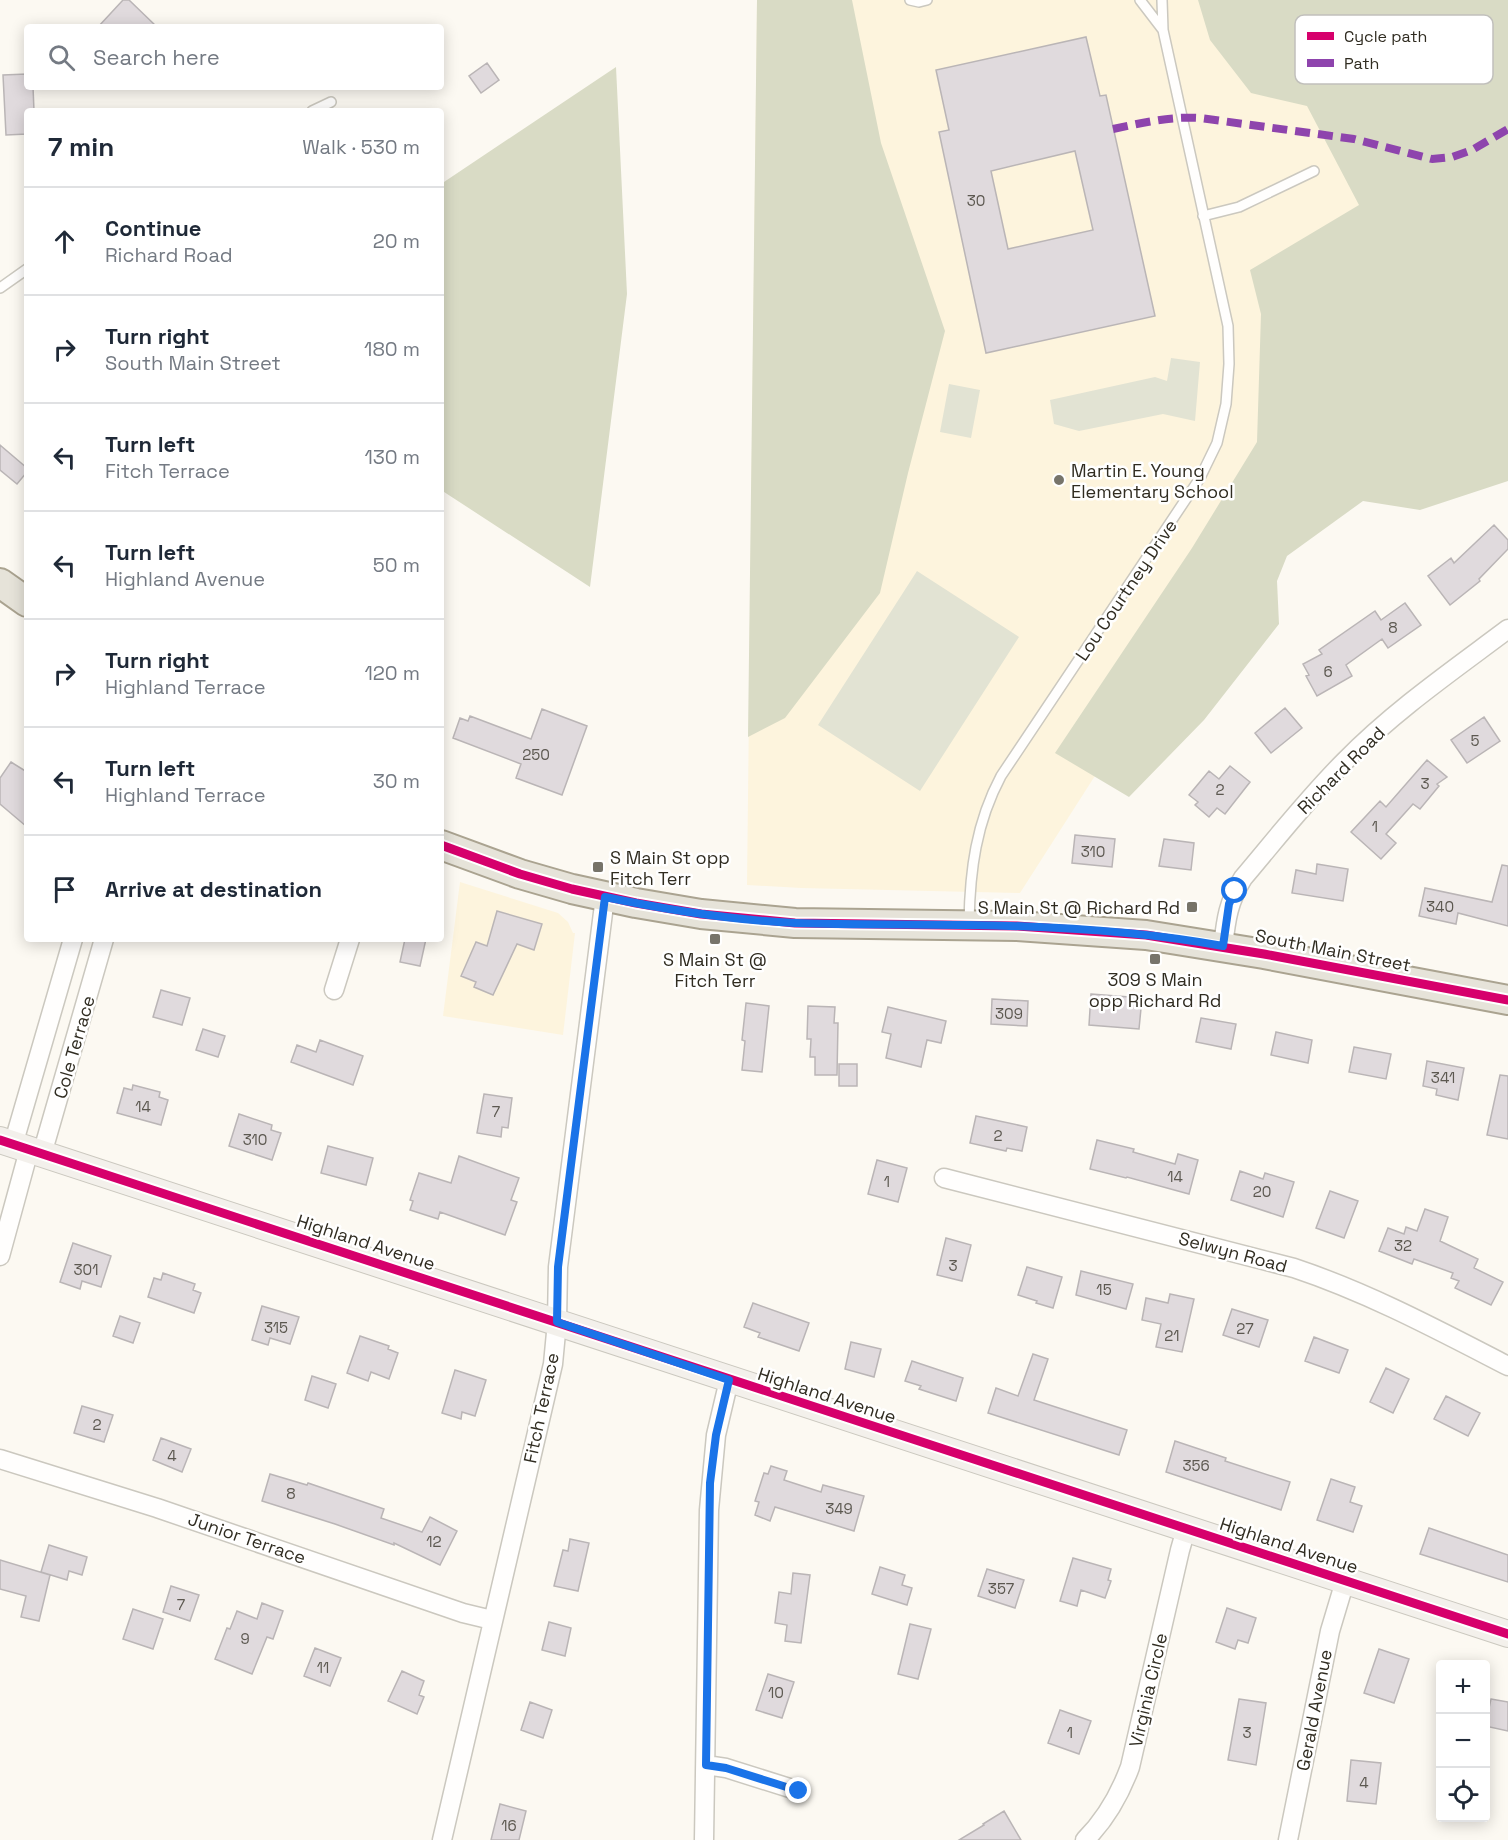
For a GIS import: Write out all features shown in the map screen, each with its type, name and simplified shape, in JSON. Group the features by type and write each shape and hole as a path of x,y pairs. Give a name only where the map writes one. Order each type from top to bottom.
{"main road":[{"path":"0,583 24,600"},
{"name":"South Main Street","path":"444,846 546,882 605,897 701,914 762,921 825,924 1017,926 1112,932 1223,946 1508,1000"}],"street":[{"name":"Richard Road","path":"1223,946 1229,904 1235,891 1313,795 1345,760 1398,713 1508,629"},
{"name":"Fitch Terrace","path":"442,1840 553,1364 557,1322 558,1267 605,897"},
{"name":"Cole Terrace","path":"0,1256 21,1147 72,942"},
{"name":"Cole Terrace","path":"21,1147 103,942"},
{"path":"334,990 349,942"},
{"name":"Highland Avenue","path":"21,1147 1508,1634"},
{"name":"Selwyn Road","path":"944,1178 1304,1272 1383,1303 1508,1366"},
{"path":"704,1840 710,1483 716,1435 729,1380"},
{"name":"Junior Terrace","path":"0,1460 157,1508 492,1620"},
{"name":"Virginia Circle","path":"1085,1840 1108,1813 1130,1767 1186,1528"},
{"name":"Gerald Avenue","path":"1288,1840 1330,1631 1345,1581"},
{"path":"706,1765 726,1768 799,1791"}],"lane":[{"path":"910,0 919,2 927,0"},
{"name":"Lou Courtney Drive","path":"1140,0 1163,30"},
{"name":"Lou Courtney Drive","path":"969,925 970,886 975,849 985,809 993,791 1190,494 1210,460 1226,404 1228,326 1163,30 1162,0"},
{"path":"318,108 331,102"},
{"path":"1203,216 1239,207 1314,171"},
{"path":"0,288 24,270"}],"shaded area":[{"name":"Martin E. Young Elementary School","path":"757,0 1508,0 1493,30 1493,15 1295,15 1295,84 1466,84 1205,604 1020,893 747,885"},
{"path":"460,882 558,913 568,922 575,933 563,1035 443,1016"}],"green space":[{"path":"757,0 852,0 881,143 945,331 880,593 785,718 748,737"},
{"path":"1198,0 1508,0 1508,481 1420,510 1363,501 1287,556 1277,581 1279,624 1204,720 1129,797 1055,753 1192,548 1257,442 1261,314 1250,270 1359,205 1307,106 1251,93 1210,40"},
{"path":"616,67 627,294 590,587 444,492 444,182"},
{"path":"1171,358 1200,362 1195,421 1163,414 1079,431 1054,424 1050,400 1155,377 1167,381"},
{"path":"949,384 980,390 971,438 940,432"},
{"path":"917,571 1019,637 920,791 818,725"}],"building":[{"path":"123,0 129,0 154,24 101,24"},
{"path":"1086,37 1100,96 1106,95 1155,316 986,353 939,132 949,130 936,70","holes":["1075,151 1093,230 1008,249 991,171"]},
{"path":"487,63 499,80 481,93 469,76"},
{"path":"24,74 24,90 33,90 34,108 24,108 24,134 6,135 3,75"},
{"path":"0,445 24,465 24,476 17,484 0,470"},
{"path":"1494,525 1508,540 1508,549 1479,579 1480,581 1450,605 1428,576 1451,558 1454,563"},
{"path":"1405,603 1421,625 1388,648 1382,639 1346,665 1352,676 1317,696 1306,676 1309,675 1303,664 1322,654 1319,650 1375,611 1381,620"},
{"path":"1285,708 1302,728 1271,753 1255,733"},
{"path":"542,709 587,726 562,795 516,778 521,764 453,738 460,718 468,721 470,716 531,739"},
{"path":"1484,717 1500,741 1467,763 1451,740"},
{"path":"1427,760 1447,777 1437,784 1439,786 1420,809 1413,804 1386,834 1396,843 1381,859 1351,832 1380,801 1386,807"},
{"path":"11,762 24,770 24,824 0,804 0,778"},
{"path":"1230,766 1250,782 1225,814 1217,808 1209,817 1195,805 1198,802 1189,795 1209,771 1219,779"},
{"path":"1075,835 1115,839 1112,867 1072,863"},
{"path":"1164,839 1194,843 1191,870 1159,866"},
{"path":"1317,864 1348,869 1343,901 1292,893 1296,870 1316,874"},
{"path":"1502,865 1508,866 1508,926 1458,913 1456,924 1419,916 1425,888 1492,902"},
{"path":"497,911 542,924 534,950 517,944 493,995 474,987 476,982 461,976 476,942 487,946"},
{"path":"404,942 425,942 420,966 400,962"},
{"path":"161,990 190,998 182,1025 153,1017"},
{"path":"1091,994 1142,998 1139,1029 1089,1025"},
{"path":"992,999 1028,1001 1027,1026 991,1024"},
{"path":"746,1003 769,1006 762,1072 742,1070"},
{"path":"808,1006 835,1007 834,1023 838,1023 837,1075 815,1075 815,1057 810,1057 811,1039 807,1039"},
{"path":"888,1007 946,1021 941,1043 927,1040 921,1067 886,1058 891,1034 882,1032"},
{"path":"1201,1018 1236,1024 1231,1049 1196,1042"},
{"path":"203,1029 225,1036 218,1057 196,1050"},
{"path":"1276,1032 1312,1040 1308,1063 1271,1055"},
{"path":"320,1040 363,1056 353,1085 291,1062 297,1045 316,1052"},
{"path":"1354,1047 1391,1054 1386,1079 1349,1072"},
{"path":"1427,1061 1464,1068 1458,1100 1436,1095 1437,1089 1423,1086"},
{"path":"839,1064 857,1064 857,1086 839,1086"},
{"path":"1500,1075 1508,1076 1508,1139 1487,1135"},
{"path":"133,1085 160,1092 159,1097 168,1100 161,1125 117,1113 124,1088 132,1090"},
{"path":"484,1094 512,1098 508,1128 502,1127 501,1137 477,1133"},
{"path":"239,1114 272,1125 271,1130 281,1133 272,1160 229,1146"},
{"path":"976,1116 1027,1127 1022,1151 1007,1148 1006,1151 970,1143"},
{"path":"1097,1140 1134,1149 1133,1152 1175,1164 1178,1154 1198,1160 1189,1194 1090,1169"},
{"path":"328,1146 373,1158 366,1185 321,1173"},
{"path":"459,1156 519,1178 511,1200 517,1202 505,1235 440,1212 438,1219 410,1210 413,1201 410,1200 419,1173 451,1183"},
{"path":"877,1160 907,1168 898,1202 868,1194"},
{"path":"1240,1171 1263,1179 1265,1173 1294,1182 1283,1217 1231,1200"},
{"path":"1330,1191 1358,1201 1344,1238 1316,1228"},
{"path":"1425,1209 1448,1217 1440,1241 1478,1259 1474,1268 1503,1282 1491,1305 1455,1288 1459,1281 1451,1278 1453,1273 1414,1259 1412,1264 1379,1251 1388,1228 1404,1234 1406,1227 1417,1231"},
{"path":"946,1238 971,1245 962,1281 937,1275"},
{"path":"73,1243 111,1256 101,1287 82,1281 80,1289 60,1282"},
{"path":"1027,1267 1062,1277 1053,1308 1018,1295"},
{"path":"1081,1271 1133,1284 1126,1309 1076,1295"},
{"path":"163,1273 195,1284 193,1290 201,1293 194,1313 148,1297 154,1278 161,1280"},
{"path":"1170,1294 1194,1299 1182,1352 1156,1347 1161,1324 1142,1320 1146,1298 1168,1303"},
{"path":"753,1303 809,1323 799,1351 758,1337 760,1333 744,1327"},
{"path":"262,1306 299,1317 290,1344 270,1338 268,1345 252,1340"},
{"path":"1232,1309 1268,1320 1259,1347 1223,1335"},
{"path":"120,1316 140,1323 133,1343 113,1336"},
{"path":"360,1336 389,1346 388,1349 398,1353 389,1379 371,1372 368,1381 347,1373"},
{"path":"1314,1337 1348,1350 1339,1373 1305,1361"},
{"path":"851,1342 881,1349 874,1377 845,1369"},
{"path":"1033,1354 1048,1359 1034,1400 1127,1430 1119,1455 988,1413 996,1388 1018,1396"},
{"path":"912,1361 963,1378 956,1401 919,1389 921,1386 905,1381"},
{"path":"1386,1368 1409,1379 1393,1413 1370,1402"},
{"path":"455,1370 486,1380 475,1416 462,1412 461,1419 442,1413"},
{"path":"312,1376 336,1384 328,1408 305,1400"},
{"path":"1446,1396 1480,1413 1468,1436 1434,1419"},
{"path":"82,1406 113,1415 104,1442 74,1433"},
{"path":"161,1438 191,1449 182,1472 153,1460"},
{"path":"1175,1441 1226,1458 1225,1461 1290,1482 1281,1510 1166,1472"},
{"path":"771,1466 787,1471 784,1480 821,1492 823,1485 864,1496 854,1531 775,1507 770,1521 755,1515 759,1502 755,1501 764,1473 768,1474"},
{"path":"270,1474 307,1485 308,1483 384,1509 381,1518 422,1532 430,1517 457,1531 440,1565 394,1543 394,1545 262,1501"},
{"path":"1331,1479 1355,1487 1350,1502 1362,1506 1353,1532 1317,1520"},
{"path":"1429,1528 1508,1555 1508,1582 1420,1554"},
{"path":"570,1539 589,1543 578,1591 554,1586 563,1550 568,1551"},
{"path":"49,1545 87,1557 82,1575 69,1571 67,1580 41,1572"},
{"path":"1073,1558 1111,1569 1108,1580 1111,1581 1105,1598 1081,1590 1077,1606 1060,1601"},
{"path":"0,1560 50,1575 39,1621 21,1617 26,1596 0,1589"},
{"path":"880,1567 905,1575 902,1585 912,1588 907,1605 872,1594"},
{"path":"987,1569 1024,1580 1015,1608 978,1596"},
{"path":"793,1573 810,1575 801,1643 785,1641 787,1625 775,1623 779,1592 791,1594"},
{"path":"171,1586 199,1595 190,1621 163,1612"},
{"path":"262,1603 283,1611 273,1639 267,1637 252,1674 215,1659 227,1628 230,1629 237,1611 257,1619"},
{"path":"1227,1608 1256,1618 1248,1643 1238,1640 1235,1649 1216,1642"},
{"path":"133,1609 163,1619 153,1649 123,1639"},
{"path":"549,1622 571,1628 565,1656 542,1650"},
{"path":"910,1624 931,1629 918,1679 898,1674"},
{"path":"315,1648 341,1658 330,1686 304,1676"},
{"path":"1379,1649 1409,1659 1394,1703 1364,1693"},
{"path":"402,1671 424,1681 419,1695 424,1697 417,1714 388,1701"},
{"path":"768,1674 794,1682 782,1718 756,1710"},
{"path":"1239,1699 1266,1703 1256,1765 1228,1760"},
{"path":"1491,1699 1508,1702 1508,1731 1490,1727"},
{"path":"530,1702 552,1710 543,1738 521,1730"},
{"path":"1060,1710 1091,1721 1079,1754 1048,1743"},
{"path":"1351,1760 1381,1763 1376,1804 1347,1801"},
{"path":"500,1804 526,1811 519,1840 491,1840"},
{"path":"1004,1811 1021,1840 959,1840 984,1825"}],"marked path":[{"path":"1113,129 1167,119 1200,118 1354,139 1432,159 1452,157 1472,150 1508,129"}],"cycle path":[{"path":"444,846 520,874 572,889 701,914 795,923 1017,926 1146,935 1264,954 1508,1000"},
{"path":"0,1140 1508,1634"}],"place":[{"name":"Martin E. Young Elementary School","path":"1059,480"},
{"name":"S Main St opp Fitch Terr","path":"598,867"},
{"name":"S Main St @ Richard Rd","path":"1192,907"},
{"name":"S Main St @ Fitch Terr","path":"715,939"},
{"name":"309 S Main opp Richard Rd","path":"1155,959"}],"route":[{"path":"799,1791 726,1768 706,1765 710,1483 716,1435 729,1380 557,1322 558,1267 605,897 701,914 762,921 1047,927 1146,935 1223,946 1229,904 1235,891"}]}
